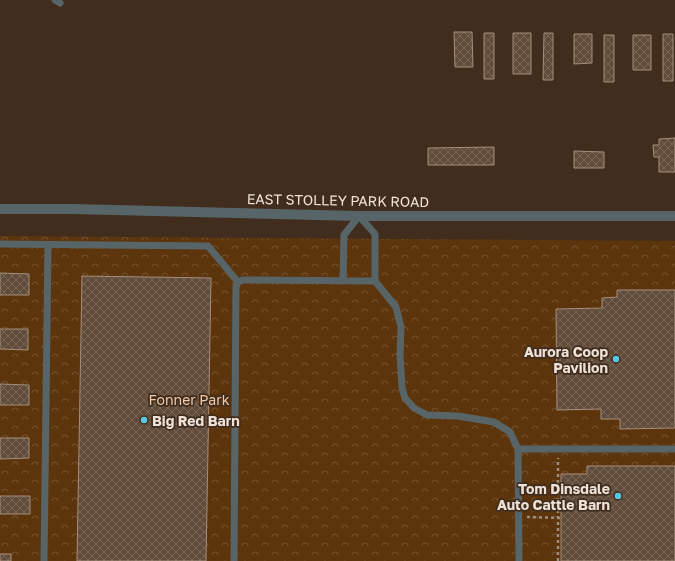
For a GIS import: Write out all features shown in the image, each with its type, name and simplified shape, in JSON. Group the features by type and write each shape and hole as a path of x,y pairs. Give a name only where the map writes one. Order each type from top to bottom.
{"street":[{"name":"EAST STOLLEY PARK ROAD","path":"0,209 73,209 359,216 675,216"}],"lane":[{"path":"343,281 344,235 359,216 375,234 375,281 396,307 400,327 402,388 405,398 414,408 427,415 458,416 494,422 510,432 518,449 519,561"},
{"path":"0,244 208,246 238,282"},
{"path":"44,561 48,245"},
{"path":"238,282 243,280 375,281"},
{"path":"234,561 236,287 238,282"},
{"path":"518,449 675,449"}],"path":[{"path":"558,449 558,561"},
{"path":"519,516 559,518"}],"green space":[{"name":"Fonner Park","path":"0,236 675,241 675,561 0,561"}],"building":[{"path":"454,32 472,32 473,67 455,67"},
{"path":"484,33 494,33 494,79 484,79"},
{"path":"513,33 531,33 531,74 513,74"},
{"path":"544,33 553,33 553,80 543,80"},
{"path":"574,34 592,34 592,63 574,64"},
{"path":"663,34 673,34 673,81 663,81"},
{"path":"604,35 614,35 614,82 604,82"},
{"path":"633,35 651,35 651,70 633,70"},
{"path":"675,138 675,172 659,172 659,157 654,157 653,145 659,145 659,139"},
{"path":"494,147 494,165 428,165 428,148"},
{"path":"574,151 604,152 604,168 574,168"},
{"path":"0,273 29,274 29,295 0,295"},
{"name":"Big Red Barn","path":"82,276 211,278 206,561 77,561"},
{"name":"Aurora Coop Pavilion","path":"617,290 675,290 675,428 620,429 620,419 601,419 601,409 557,410 556,309 602,308 602,298 617,297"},
{"path":"0,329 28,329 28,350 0,349"},
{"path":"0,384 29,385 29,405 0,405"},
{"path":"0,438 29,438 29,458 0,459"},
{"name":"Tom Dinsdale Auto Cattle Barn","path":"587,466 675,466 675,561 561,561 561,474 587,474"},
{"path":"0,496 30,496 30,514 0,514"},
{"path":"0,554 11,554 11,561 0,561"}],"place":[{"name":"Aurora Coop Pavilion","path":"616,359"},
{"name":"Big Red Barn","path":"144,420"},
{"name":"Tom Dinsdale Auto Cattle Barn","path":"618,496"}]}
